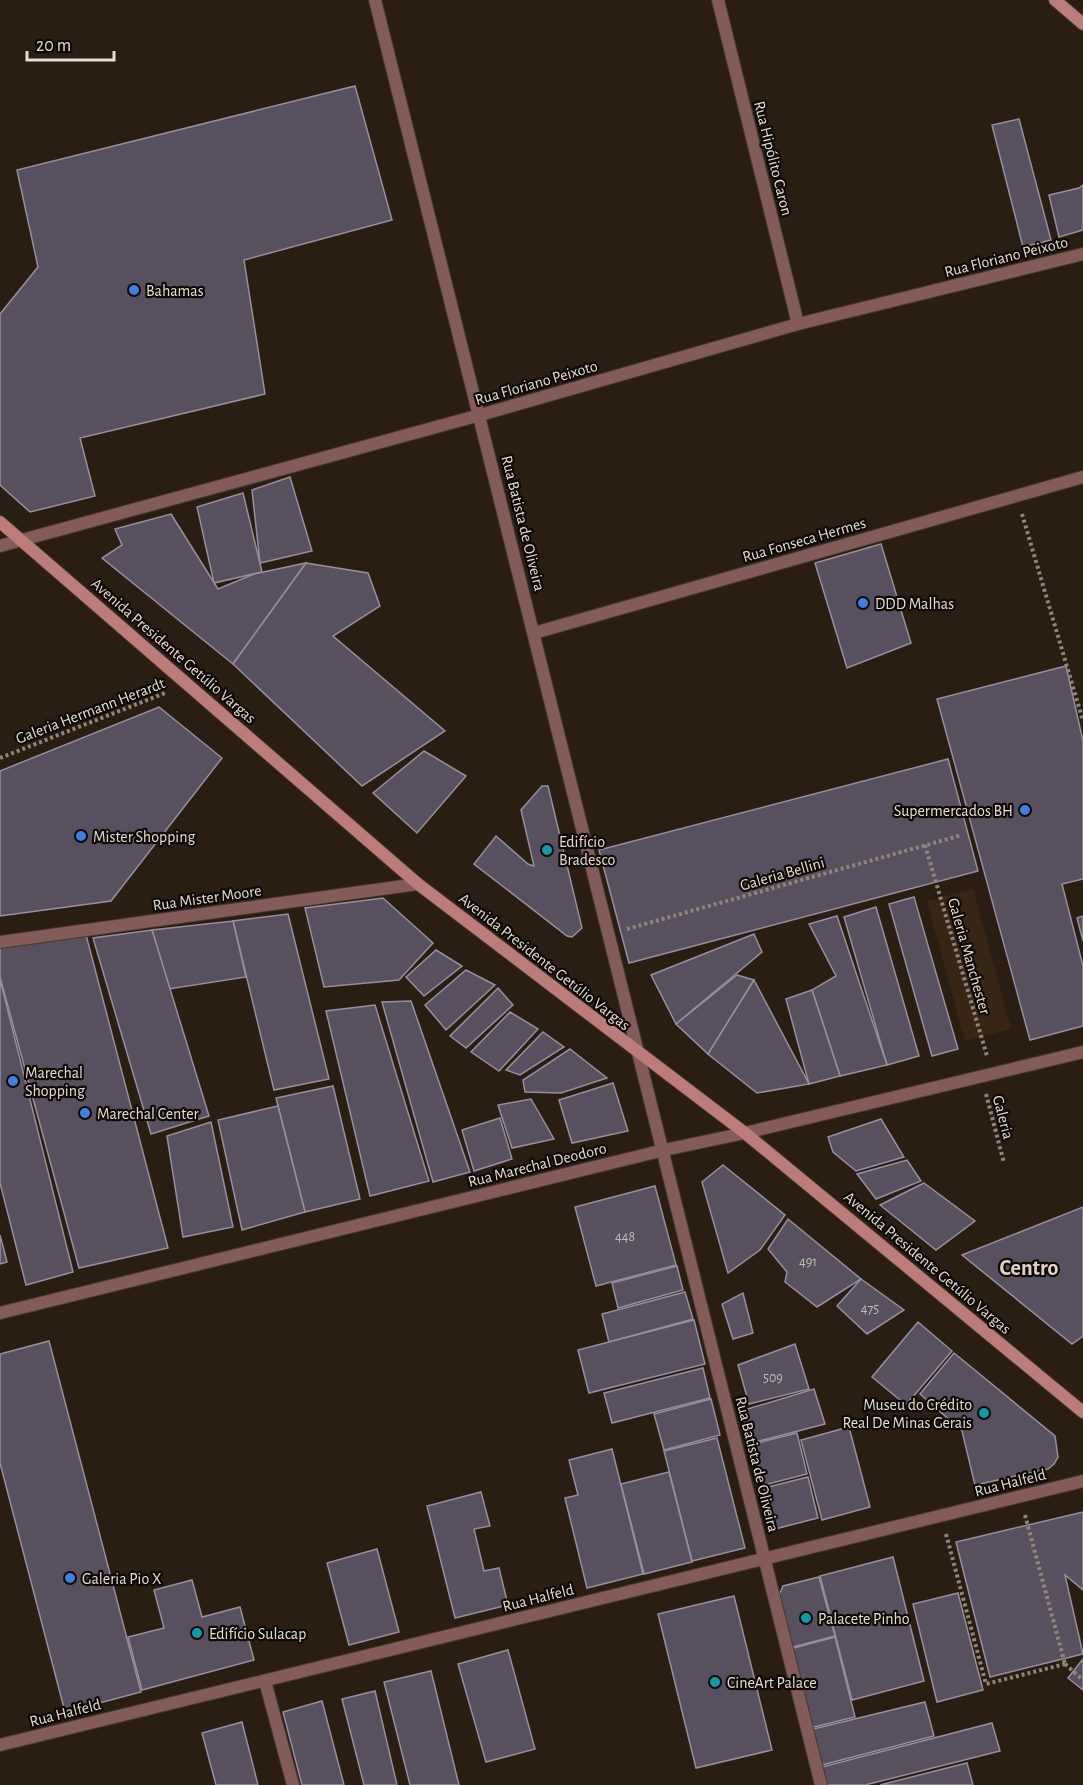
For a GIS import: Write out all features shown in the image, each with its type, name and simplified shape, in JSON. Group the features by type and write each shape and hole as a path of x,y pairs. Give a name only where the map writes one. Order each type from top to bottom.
{"main road":[{"path":"1055,0 1083,24"},
{"name":"Avenida Presidente Getúlio Vargas","path":"0,522 418,884 745,1133 1083,1412"}],"street":[{"name":"Rua Batista de Oliveira","path":"375,0 821,1785"},
{"name":"Rua Hipólito Caron","path":"718,0 798,324"},
{"name":"Rua Floriano Peixoto","path":"0,546 480,415 798,324 1083,254"},
{"name":"Rua Fonseca Hermes","path":"534,633 1083,477"},
{"name":"Rua Mister Moore","path":"0,942 418,884"},
{"name":"Rua Marechal Deodoro","path":"0,1313 664,1150 745,1133 1083,1052"},
{"name":"Rua Halfeld","path":"0,1745 1083,1481"},
{"path":"265,1681 293,1785"}],"path":[{"path":"1017,496 1083,721"},
{"name":"Galeria Hermann Herardt","path":"0,758 188,684"},
{"name":"Galeria Bellini","path":"609,934 962,835"},
{"name":"Galeria Manchester","path":"926,845 987,1075"},
{"name":"Galeria","path":"987,1075 1004,1163"},
{"path":"1020,1496 1065,1664 1083,1680"},
{"path":"941,1516 986,1684 1065,1664"}],"shaded area":[{"path":"973,889 1011,1029 965,1041 927,901"}],"building":[{"name":"Bahamas","path":"355,86 392,220 244,260 265,394 80,438 95,496 30,512 0,485 0,314 38,267 17,170"},
{"path":"1019,119 1051,240 1023,247 992,125"},
{"path":"1083,185 1083,230 1059,237 1049,195"},
{"path":"290,477 312,551 260,563 252,490"},
{"path":"243,493 262,572 214,583 197,507"},
{"path":"171,514 218,589 254,574 306,563 233,664 102,558 122,545 115,529"},
{"name":"DDD Malhas","path":"881,544 911,643 847,668 815,563"},
{"path":"306,563 368,573 380,606 333,636 445,731 362,786 233,664"},
{"name":"Supermercados BH","path":"1066,666 1083,741 1083,879 1062,884 1083,966 1083,1026 1030,1040 937,699"},
{"name":"Mister Shopping","path":"159,707 222,758 111,901 0,916 0,771"},
{"path":"424,751 466,776 417,833 373,793"},
{"path":"948,759 978,871 629,963 599,850"},
{"name":"Edifício Bradesco","path":"542,786 548,786 582,928 572,937 567,936 474,864 496,836 528,864 534,866 521,810"},
{"path":"914,897 958,1049 932,1056 889,904"},
{"path":"383,898 433,943 399,980 324,987 305,908"},
{"path":"876,907 919,1056 887,1065 844,917"},
{"path":"288,914 329,1079 274,1090 233,921"},
{"path":"837,916 887,1065 840,1076 812,990 836,976 809,924"},
{"path":"1083,916 1083,941 1077,918"},
{"path":"233,921 246,977 169,989 152,930"},
{"path":"152,930 209,1116 151,1134 93,938"},
{"name":"Marechal Center","path":"85,931 168,1248 79,1268 0,977 0,942"},
{"path":"754,934 762,952 676,1024 651,975"},
{"path":"436,950 462,966 424,996 406,977"},
{"path":"466,970 495,985 446,1030 425,1005"},
{"path":"737,975 754,980 708,1054 676,1024"},
{"name":"Marechal Shopping","path":"0,979 73,1272 26,1285 0,1183"},
{"path":"754,980 809,1084 757,1093 708,1054"},
{"path":"498,988 513,1005 466,1048 450,1036"},
{"path":"812,990 840,1076 809,1084 786,999"},
{"path":"411,1001 470,1172 433,1182 382,1002"},
{"path":"375,1005 429,1181 370,1196 326,1011"},
{"path":"510,1012 538,1029 499,1071 471,1052"},
{"path":"543,1032 564,1047 520,1075 506,1070"},
{"path":"570,1049 607,1078 561,1093 525,1092 523,1080"},
{"path":"613,1083 628,1131 572,1143 559,1100"},
{"path":"333,1086 360,1199 305,1212 276,1098"},
{"path":"531,1099 554,1139 512,1148 498,1105"},
{"path":"278,1106 305,1212 242,1230 218,1120"},
{"path":"500,1118 512,1159 474,1171 462,1130"},
{"path":"881,1119 904,1157 856,1171 833,1152 828,1137"},
{"path":"211,1122 233,1227 183,1237 167,1136"},
{"path":"907,1160 921,1181 876,1199 857,1174"},
{"path":"723,1165 785,1215 760,1250 728,1273 702,1182"},
{"path":"924,1183 975,1221 936,1250 880,1205"},
{"path":"655,1186 676,1265 596,1286 575,1207"},
{"path":"1083,1207 1083,1336 1072,1344 962,1255"},
{"path":"788,1219 861,1279 817,1307 785,1282 787,1272 768,1249"},
{"path":"0,1235 7,1262 0,1264"},
{"path":"677,1266 683,1290 618,1308 612,1283"},
{"path":"861,1279 904,1310 867,1334 837,1306"},
{"path":"685,1292 693,1319 609,1342 602,1314"},
{"path":"743,1293 753,1333 733,1339 722,1304"},
{"path":"694,1320 705,1364 589,1393 578,1350"},
{"path":"918,1322 952,1351 906,1405 872,1377"},
{"name":"Galeria Pio X","path":"49,1341 141,1692 65,1712 0,1463 0,1354"},
{"path":"795,1344 809,1389 749,1404 738,1365"},
{"name":"Museu do Crédito Real De Minas Gerais","path":"954,1353 1055,1436 1058,1457 1054,1464 1048,1469 975,1485 962,1431 920,1394"},
{"path":"703,1368 710,1398 612,1423 604,1393"},
{"path":"814,1389 825,1424 748,1444 741,1411"},
{"path":"711,1399 720,1435 664,1450 654,1414"},
{"path":"849,1427 870,1507 822,1520 801,1440"},
{"path":"797,1433 807,1474 764,1485 753,1444"},
{"path":"717,1438 745,1548 692,1561 664,1451"},
{"path":"612,1449 643,1574 587,1588 565,1498 578,1495 569,1460"},
{"path":"669,1472 692,1562 644,1574 621,1484"},
{"path":"808,1477 818,1518 775,1529 764,1488"},
{"path":"481,1492 490,1526 474,1529 484,1571 499,1568 508,1605 455,1618 427,1506"},
{"path":"1083,1512 1083,1590 1065,1575 1083,1654 990,1677 956,1542"},
{"path":"377,1549 399,1632 349,1645 327,1563"},
{"path":"893,1557 924,1681 852,1700 820,1576"},
{"name":"Palacete Pinho","path":"819,1577 835,1636 789,1648 777,1600 783,1586"},
{"name":"Edifício Sulacap","path":"192,1580 202,1617 240,1607 254,1660 142,1690 128,1637 164,1628 154,1590"},
{"path":"958,1593 983,1690 937,1702 913,1604"},
{"name":"CineArt Palace","path":"734,1596 772,1750 696,1768 658,1614"},
{"path":"835,1637 855,1717 810,1728 790,1649"},
{"path":"508,1650 535,1749 486,1762 458,1664"},
{"path":"1083,1659 1083,1690 1068,1678"},
{"path":"431,1671 459,1785 410,1785 384,1682"},
{"path":"375,1691 397,1785 364,1785 342,1699"},
{"path":"322,1701 344,1785 302,1785 283,1712"},
{"path":"925,1702 934,1736 818,1766 809,1730"},
{"path":"242,1722 258,1785 216,1785 202,1733"},
{"path":"992,1723 1000,1751 865,1785 823,1785 818,1768"},
{"path":"967,1763 973,1785 880,1785"}],"place":[{"name":"Bahamas","path":"134,290"},
{"name":"DDD Malhas","path":"863,603"},
{"name":"Supermercados BH","path":"1025,810"},
{"name":"Mister Shopping","path":"81,836"},
{"name":"Edifício Bradesco","path":"547,850"},
{"name":"Marechal Shopping","path":"13,1081"},
{"name":"Marechal Center","path":"85,1113"},
{"name":"Museu do Crédito Real De Minas Gerais","path":"984,1413"},
{"name":"Galeria Pio X","path":"70,1578"},
{"name":"Palacete Pinho","path":"806,1618"},
{"name":"Edifício Sulacap","path":"197,1633"},
{"name":"CineArt Palace","path":"715,1682"}],"district":[{"name":"Centro","path":"1029,1267"}]}
